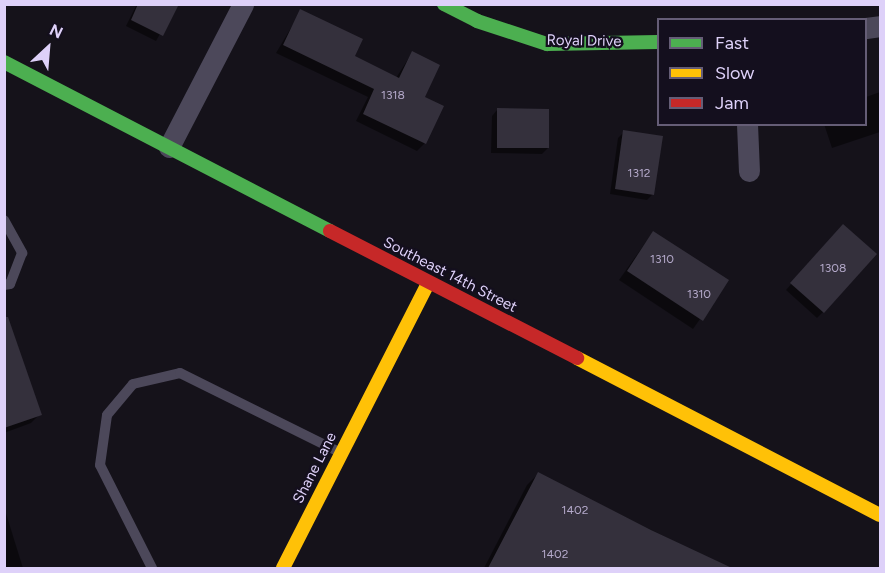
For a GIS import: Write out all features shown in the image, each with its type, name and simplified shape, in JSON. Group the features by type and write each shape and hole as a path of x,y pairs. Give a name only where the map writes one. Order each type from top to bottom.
{"main road":[{"name":"Royal Drive","path":"444,4 477,21 547,44 657,42"},
{"name":"Southeast 14th Street","path":"4,62 428,283 878,507"},
{"name":"Shane Lane","path":"283,568 428,283"}],"street":[{"path":"169,147 243,4"},
{"path":"747,126 749,171"}],"lane":[{"path":"4,220 22,253 10,284 4,285"},
{"path":"152,568 100,465 107,415 134,384 180,373 342,453"}],"building":[{"path":"138,4 179,4 163,36 131,20"},
{"path":"300,9 363,39 355,56 399,78 412,51 440,65 425,97 444,106 426,144 363,114 374,89 283,45"},
{"path":"497,108 549,109 549,148 497,148"},
{"path":"623,130 663,136 654,195 615,189"},
{"path":"843,224 877,254 824,313 790,283"},
{"path":"653,231 729,280 703,321 627,271"},
{"path":"4,317 8,317 42,415 4,428"},
{"path":"538,472 651,530 732,568 488,568"}],"traffic: fast":[{"path":"444,4 477,21 547,44 657,42"},
{"path":"4,62 330,231"}],"traffic: slow":[{"path":"283,568 428,283"},
{"path":"577,358 880,515"}],"traffic: jam":[{"path":"330,231 577,358"}]}
